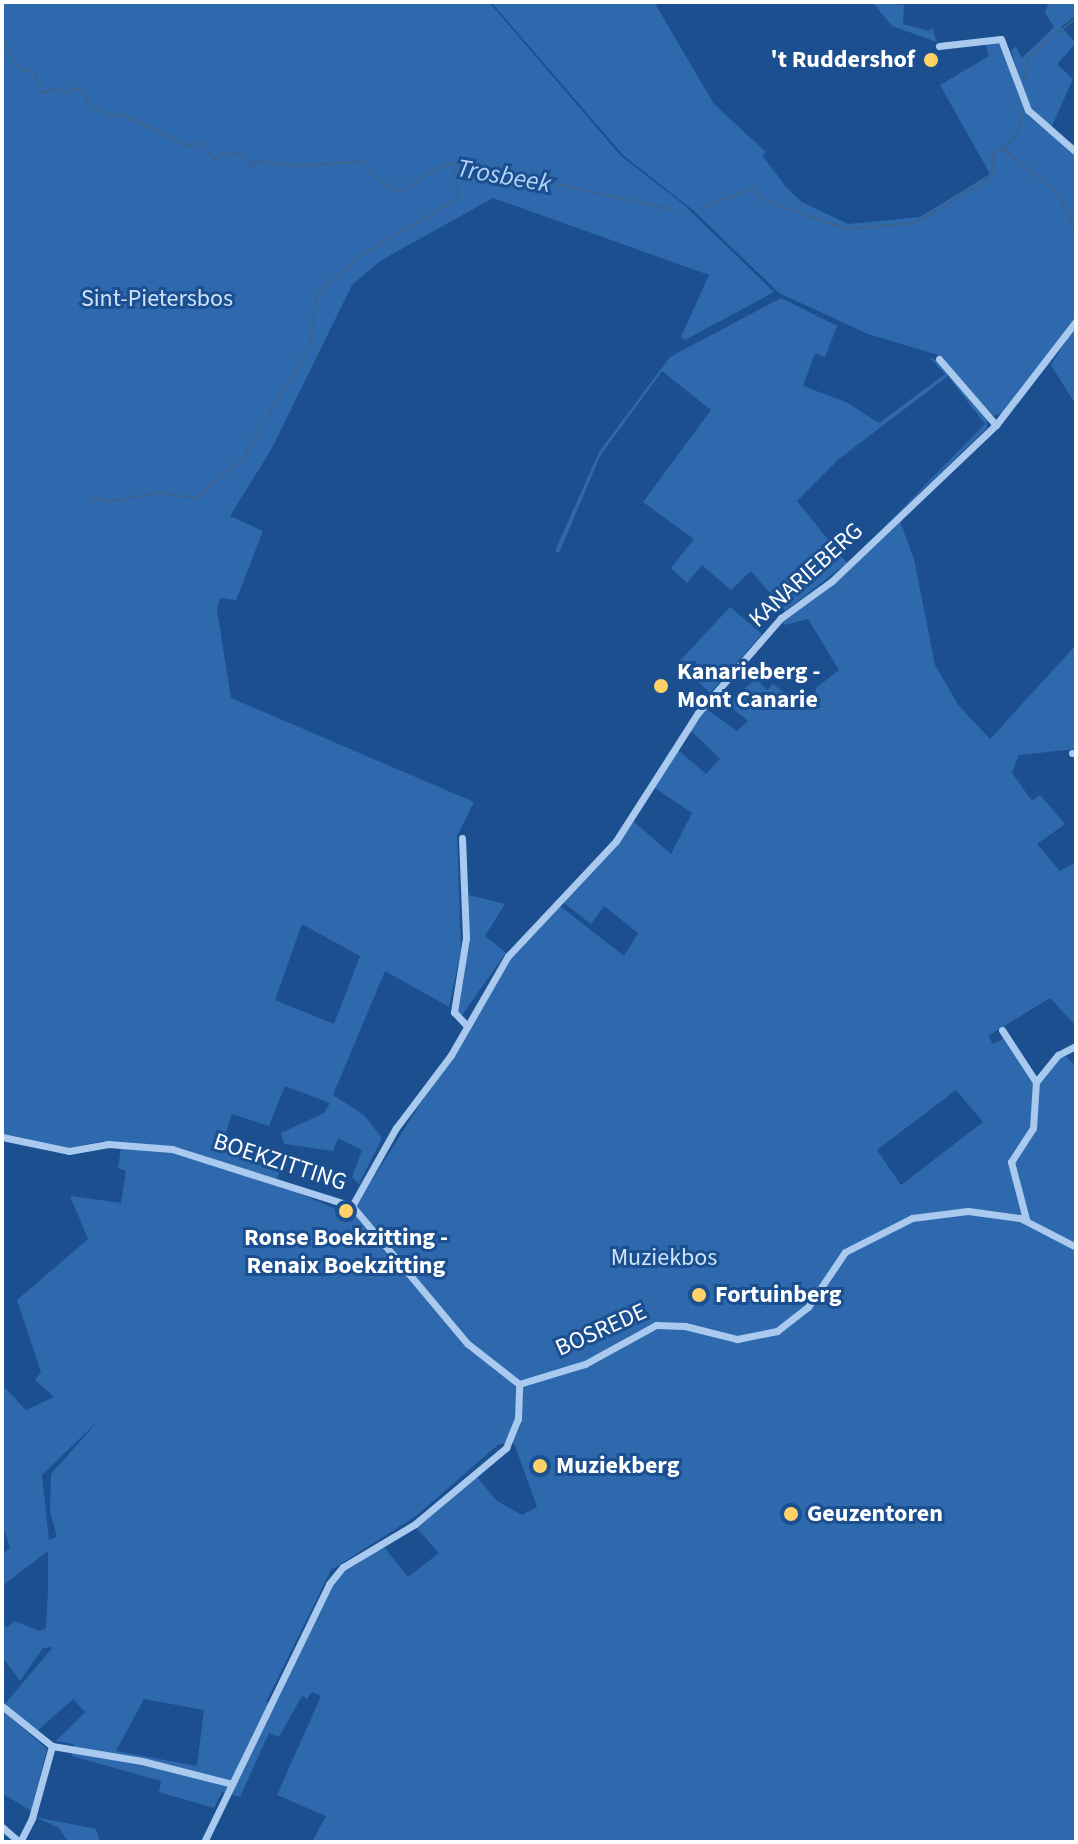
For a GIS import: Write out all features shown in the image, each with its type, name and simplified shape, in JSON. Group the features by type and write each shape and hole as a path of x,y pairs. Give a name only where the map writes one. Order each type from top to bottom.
{"street":[{"path":"939,46 1001,39 1028,110 1076,152"},
{"name":"KANARIEBERG","path":"466,1025 508,956 616,841 684,731 770,629 832,581 996,425 1076,321"},
{"path":"939,359 996,425"},
{"path":"352,1206 396,1128 435,1078 466,1025 454,1012 466,925 462,838"},
{"path":"1002,1030 1036,1082"},
{"path":"1026,1219 1011,1162 1033,1128 1036,1082 1058,1055 1076,1046"},
{"name":"BOEKZITTING","path":"2,1137 77,1152 108,1144 172,1149 352,1206 468,1344 519,1384"},
{"name":"BOSREDE","path":"519,1384 585,1364 656,1325 737,1339 777,1331 808,1307 845,1252 906,1220 960,1211 1026,1219 1076,1247"},
{"path":"204,1842 329,1584 343,1567 415,1524 506,1448 520,1411 519,1384"},
{"path":"2,1706 52,1746 142,1761 232,1784"},
{"path":"2,1827 19,1842 25,1833 52,1746"}],"green space":[{"path":"2,2 489,2 621,156 683,204 774,292 685,340 681,337 709,275 493,198 380,261 352,285 272,448 230,516 263,531 236,600 220,598 217,610 231,698 474,802 457,836 461,950 449,1007 385,971 333,1095 364,1115 382,1138 359,1184 352,1177 362,1150 338,1138 333,1151 284,1144 281,1133 324,1113 330,1103 285,1086 269,1126 232,1114 220,1150 280,1171 275,1183 350,1215 526,936 560,906 624,956 638,933 604,906 591,924 564,903 633,821 671,854 692,813 652,786 677,749 706,774 720,759 688,728 705,708 737,731 748,721 732,708 731,700 756,679 767,690 773,684 803,707 810,694 815,696 816,688 839,670 808,619 785,625 782,621 900,521 914,559 935,665 959,706 990,739 1076,645 1076,749 1019,755 1012,773 1032,801 1040,795 1065,824 1037,844 1060,871 1076,862 1076,1026 1050,998 988,1036 993,1044 1004,1038 1034,1082 1031,1120 1038,1084 1063,1054 1076,1066 1076,1842 312,1842 326,1816 277,1795 321,1696 312,1692 307,1699 302,1696 279,1737 269,1733 240,1797 222,1792 214,1808 159,1792 161,1781 72,1756 74,1744 56,1741 85,1712 73,1699 36,1732 5,1704 53,1647 43,1648 20,1681 2,1657 2,1623 7,1628 14,1621 40,1631 46,1628 48,1551 2,1586 2,1554 10,1548 2,1523 2,1385 26,1410 54,1397 35,1380 41,1372 17,1300 88,1239 70,1196 121,1203 126,1171 118,1168 121,1147 105,1146 103,1141 68,1148 2,1135","holes":["302,924 360,956 334,1024 275,1000","956,1090 983,1122 901,1185 877,1150","100,1419 51,1474 50,1512 57,1537 49,1540 42,1475","514,1443 537,1507 522,1515 497,1501 477,1477 416,1527 439,1553 408,1577 384,1547 346,1568 331,1587 275,1706 266,1702 331,1570 416,1516 499,1444","144,1699 204,1710 197,1766 116,1751"]},
{"path":"491,2 654,2 714,104 766,152 762,155 786,187 802,202 848,224 920,217 990,174 940,85 989,56 985,44 998,39 1028,116 1076,155 1076,316 1003,413 993,416 938,355 868,334 779,293 694,211 623,155"},
{"path":"1049,2 1076,2 1076,15 1061,27 1076,43 1057,64 1073,79 1051,128 1027,102 1011,50 1016,47 1022,58 1054,27 1045,13"},
{"path":"873,3 904,5 903,24 929,31 932,27 937,42 892,26"},
{"path":"781,298 837,326 825,357 815,353 803,386 846,402 879,423 945,374 929,357 941,363 987,420 987,428 882,529 985,424 948,376 839,459 797,501 847,563 785,611 751,571 731,590 702,565 687,583 671,568 694,539 643,502 711,410 662,371 600,456 559,553 555,551 599,452 670,357"},
{"path":"1076,325 1076,405 1051,365"},
{"path":"730,607 762,634 710,693 678,663"},
{"path":"469,895 505,904 485,936 506,953 462,1015 456,1011"},
{"path":"2,1710 47,1749 31,1811 2,1793"},
{"path":"35,1817 96,1829 100,1842 68,1842 59,1828"}],"waterway":[{"path":"1024,82 1029,57 1076,18"},
{"name":"Trosbeek","path":"2,40 20,69 35,74 40,93 59,88 64,94 74,87 87,93 86,101 109,116 120,114 190,146 200,142 215,159 227,152 246,156 250,166 259,161 297,166 365,161 372,175 399,192 443,165 459,163 674,210"},
{"path":"1004,149 1017,136 1023,110"},
{"name":"Trosbeek","path":"703,207 754,188 762,199 846,229 914,223 982,184 992,173 993,153 1004,150"},
{"path":"1005,150 1059,195 1076,231"},
{"path":"88,503 92,497 110,501 159,493 196,498 243,458 311,345 316,296 358,257 459,198 455,168"}],"place":[{"name":"'t Ruddershof","path":"931,60"},
{"name":"Kanarieberg - Mont Canarie","path":"661,686"},
{"name":"Ronse Boekzitting - Renaix Boekzitting","path":"346,1211"},
{"name":"Fortuinberg","path":"699,1295"},
{"name":"Muziekberg","path":"540,1466"},
{"name":"Geuzentoren","path":"791,1514"}],"park label":[{"name":"Sint-Pietersbos","path":"157,299"},
{"name":"Muziekbos","path":"664,1258"}]}
